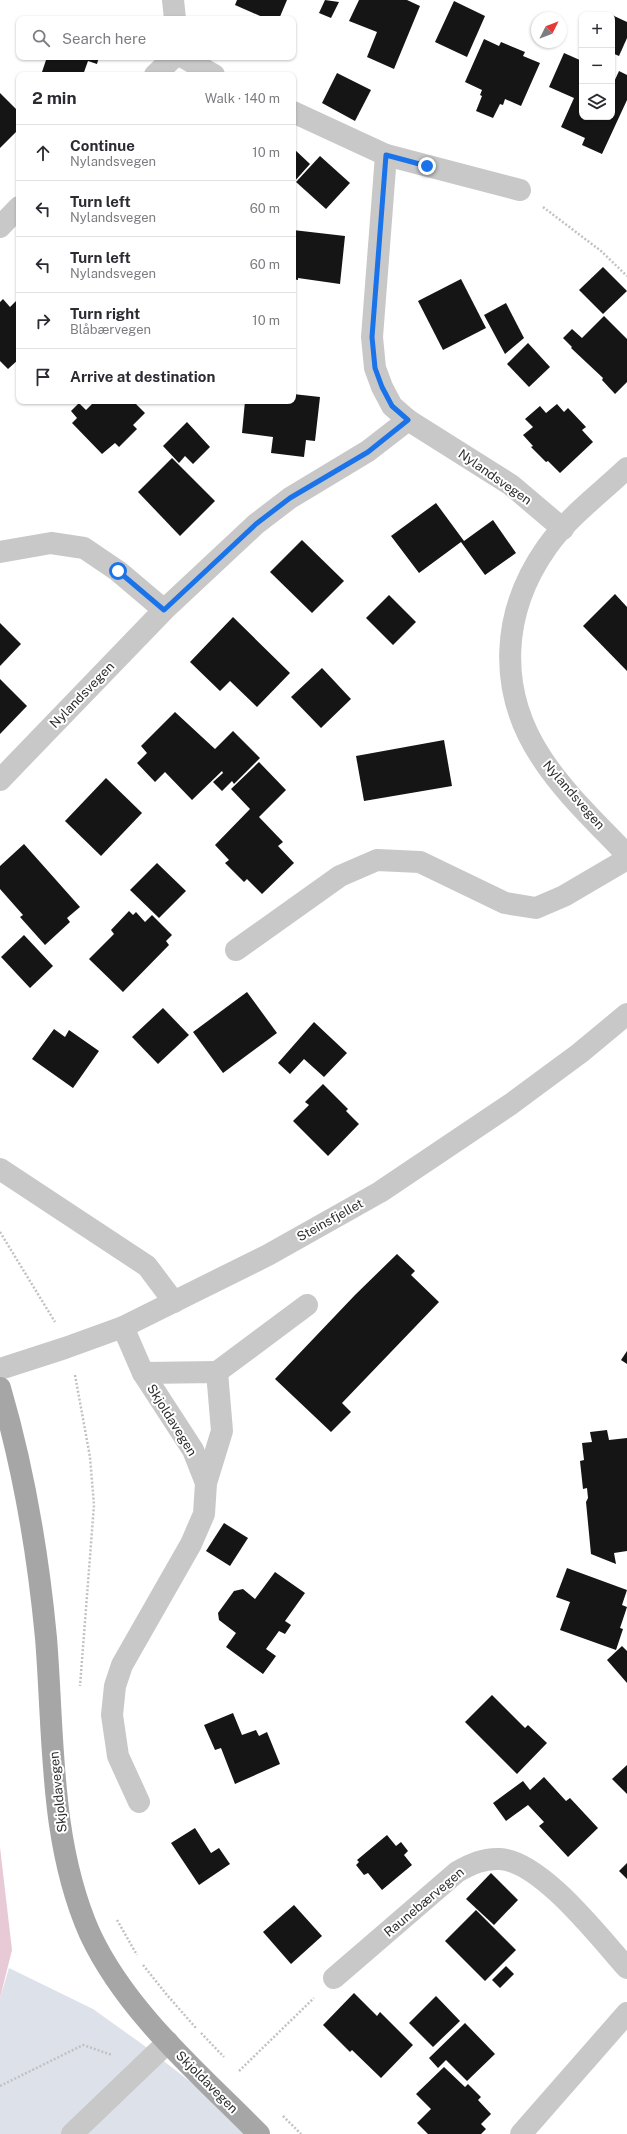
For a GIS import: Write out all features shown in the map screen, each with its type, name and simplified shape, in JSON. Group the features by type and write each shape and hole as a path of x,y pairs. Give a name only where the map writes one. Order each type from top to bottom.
{"main road":[{"name":"Skjoldavegen","path":"0,1388 16,1442 32,1524 46,1638 57,1790 64,1849 76,1892 90,1933 112,1973 137,2007 168,2042 259,2134"}],"street":[{"path":"173,0 175,16"},
{"path":"158,72 171,60"},
{"path":"188,60 209,72"},
{"path":"296,113 386,155 520,190"},
{"name":"Nylandsvegen","path":"386,155 372,337 375,368 382,387 392,406 408,420 511,485 563,529 547,547 528,580 515,614 510,649 511,683 522,720 541,757 573,797 627,855"},
{"path":"0,227 16,210"},
{"name":"Nylandsvegen","path":"0,780 164,610 256,524 290,498 368,452 408,420"},
{"path":"563,529 627,468"},
{"path":"0,552 51,543 84,548 118,571 164,610"},
{"path":"236,950 340,876 377,860 420,862 505,903 536,908 564,896 627,859"},
{"name":"Steinsfjellet","path":"0,1369 123,1327 268,1255 380,1192 511,1104 580,1052 627,1014"},
{"path":"0,1169 147,1266 174,1302"},
{"path":"143,1373 217,1372 307,1305"},
{"name":"Skjoldavegen","path":"123,1327 143,1373 193,1450 206,1483 204,1514 191,1544 122,1665 115,1686 112,1715 118,1756 139,1802"},
{"path":"206,1483 222,1431 217,1372"},
{"name":"Raunebærvegen","path":"334,1978 457,1872 477,1861 501,1859 526,1866 551,1884 627,1968"},
{"path":"521,2134 627,2013"},
{"path":"72,2134 168,2042"}],"path":[{"path":"520,190 601,251 627,276"},
{"path":"0,1232 58,1327"},
{"path":"239,2071 334,1978"},
{"path":"0,2086 83,2045 113,2055 133,2075"}],"shaded area":[{"path":"0,1847 12,1950 0,1998"},
{"path":"9,1968 93,2009 142,2044 257,2134 0,2134 0,1998"}],"building":[{"path":"237,0 287,0 280,16 260,16 235,5"},
{"path":"325,0 339,2 331,18 319,13"},
{"path":"359,0 407,0 420,6 394,69 367,57 377,32 349,21"},
{"path":"454,1 485,16 467,57 435,42"},
{"path":"615,16 627,22 627,38 619,56 615,54"},
{"path":"484,39 499,46 501,42 525,52 523,56 540,63 521,106 505,99 503,105 500,104 493,118 476,111 482,96 480,95 482,90 465,82"},
{"path":"564,53 579,60 579,120 615,120 615,80 619,71 627,75 627,100 602,154 582,145 585,138 561,127 574,98 549,87"},
{"path":"46,60 98,60 97,64 88,61 84,72 42,72"},
{"path":"337,73 371,90 355,121 322,103"},
{"path":"0,93 16,109 16,132 0,148"},
{"path":"296,151 310,164 296,180"},
{"path":"320,156 350,183 326,209 296,182"},
{"path":"296,230 345,236 340,284 298,278 298,280 296,280"},
{"path":"603,267 627,291 603,314 579,290"},
{"path":"461,279 486,328 443,350 418,301"},
{"path":"3,299 10,307 16,301 16,362 8,369 0,361 0,302"},
{"path":"506,303 524,338 505,354 484,315"},
{"path":"604,316 627,339 627,382 615,394 602,380 603,378 571,348 572,347 563,338 572,329 582,338"},
{"path":"528,343 550,367 529,387 507,364"},
{"path":"296,394 320,397 315,441 306,440 304,457 271,453 273,437 242,433 245,404 296,404"},
{"path":"78,404 86,410 92,404 136,404 145,413 133,425 137,429 119,447 115,443 102,454 72,423 77,418 71,411"},
{"path":"557,404 564,412 568,408 586,427 582,430 593,442 560,473 531,447 533,446 523,435 533,427 525,419 540,406 546,413"},
{"path":"187,422 210,447 193,464 185,456 179,463 163,446"},
{"path":"172,458 215,501 180,536 138,492"},
{"path":"436,503 464,541 493,520 516,553 485,575 461,542 419,573 391,536"},
{"path":"302,540 344,581 312,613 270,572"},
{"path":"615,594 627,607 627,671 583,626"},
{"path":"389,595 416,622 393,645 366,618"},
{"path":"233,617 290,673 257,707 230,681 220,691 190,662"},
{"path":"0,623 21,644 0,666"},
{"path":"322,668 351,699 321,728 291,697"},
{"path":"0,679 27,706 0,734"},
{"path":"175,712 215,749 233,731 260,758 234,784 232,781 222,791 213,782 223,773 222,771 192,800 165,772 155,782 137,763 147,753 141,746"},
{"path":"444,740 452,786 364,801 356,756"},
{"path":"259,762 286,790 259,817 283,842 278,846 294,863 262,894 247,879 244,882 225,863 229,860 215,845 250,809 231,789"},
{"path":"106,778 142,813 101,856 65,821"},
{"path":"24,844 80,907 67,918 70,922 45,945 20,917 23,915 0,889 0,866"},
{"path":"157,863 186,891 159,918 130,890"},
{"path":"129,911 133,915 136,912 145,922 152,915 172,935 166,941 169,945 123,992 89,959 114,934 111,930"},
{"path":"24,935 53,966 30,988 1,957"},
{"path":"247,992 277,1033 223,1073 193,1032"},
{"path":"163,1008 189,1035 158,1064 132,1037"},
{"path":"314,1022 347,1053 324,1077 304,1059 290,1074 278,1063"},
{"path":"54,1029 65,1037 69,1030 99,1051 73,1088 32,1059"},
{"path":"323,1084 348,1109 346,1111 359,1124 328,1156 293,1121 309,1105 305,1102"},
{"path":"397,1254 415,1271 411,1275 439,1302 342,1403 351,1412 331,1432 275,1379 355,1295"},
{"path":"627,1351 627,1364 621,1360"},
{"path":"607,1430 609,1440 627,1438 627,1551 614,1553 616,1564 591,1554 586,1502 588,1498 587,1488 583,1489 580,1461 584,1460 582,1443 592,1442 590,1432"},
{"path":"224,1523 248,1538 230,1566 206,1551"},
{"path":"567,1568 627,1590 622,1605 627,1607 620,1628 623,1629 616,1650 560,1630 570,1602 556,1597"},
{"path":"275,1572 305,1593 285,1621 291,1625 285,1634 279,1631 266,1649 276,1656 263,1674 226,1647 236,1633 219,1620 218,1613 234,1591 243,1589 255,1599"},
{"path":"622,1646 627,1651 627,1683 607,1660"},
{"path":"492,1695 525,1728 528,1725 547,1743 517,1774 465,1722"},
{"path":"233,1713 242,1735 256,1730 259,1736 267,1732 280,1764 235,1784 221,1748 215,1750 204,1725"},
{"path":"627,1765 627,1794 612,1779"},
{"path":"544,1777 566,1801 570,1798 598,1828 568,1857 539,1826 544,1822 528,1805 506,1821 493,1803 523,1781 530,1790"},
{"path":"195,1828 211,1853 219,1848 230,1864 199,1885 171,1843"},
{"path":"387,1835 396,1846 401,1842 408,1851 404,1855 412,1865 382,1890 368,1873 364,1875 356,1865 359,1862 357,1860"},
{"path":"627,1863 627,1879 619,1871"},
{"path":"491,1873 518,1900 494,1925 466,1899"},
{"path":"294,1905 322,1936 291,1964 263,1932"},
{"path":"476,1910 516,1950 485,1981 445,1941"},
{"path":"506,1966 514,1974 500,1988 492,1980"},
{"path":"354,1993 377,2016 380,2012 413,2045 381,2078 352,2050 350,2052 323,2025"},
{"path":"436,1996 460,2021 433,2047 409,2023"},
{"path":"465,2023 495,2054 467,2081 446,2060 438,2068 429,2058"},
{"path":"444,2067 465,2087 468,2084 481,2097 478,2100 491,2114 481,2124 486,2129 481,2134 428,2134 417,2123 431,2109 416,2094"}],"route":[{"path":"118,571 164,610 256,524 290,498 368,452 408,420 392,406 382,387 375,368 372,337 386,155 427,166"}]}
